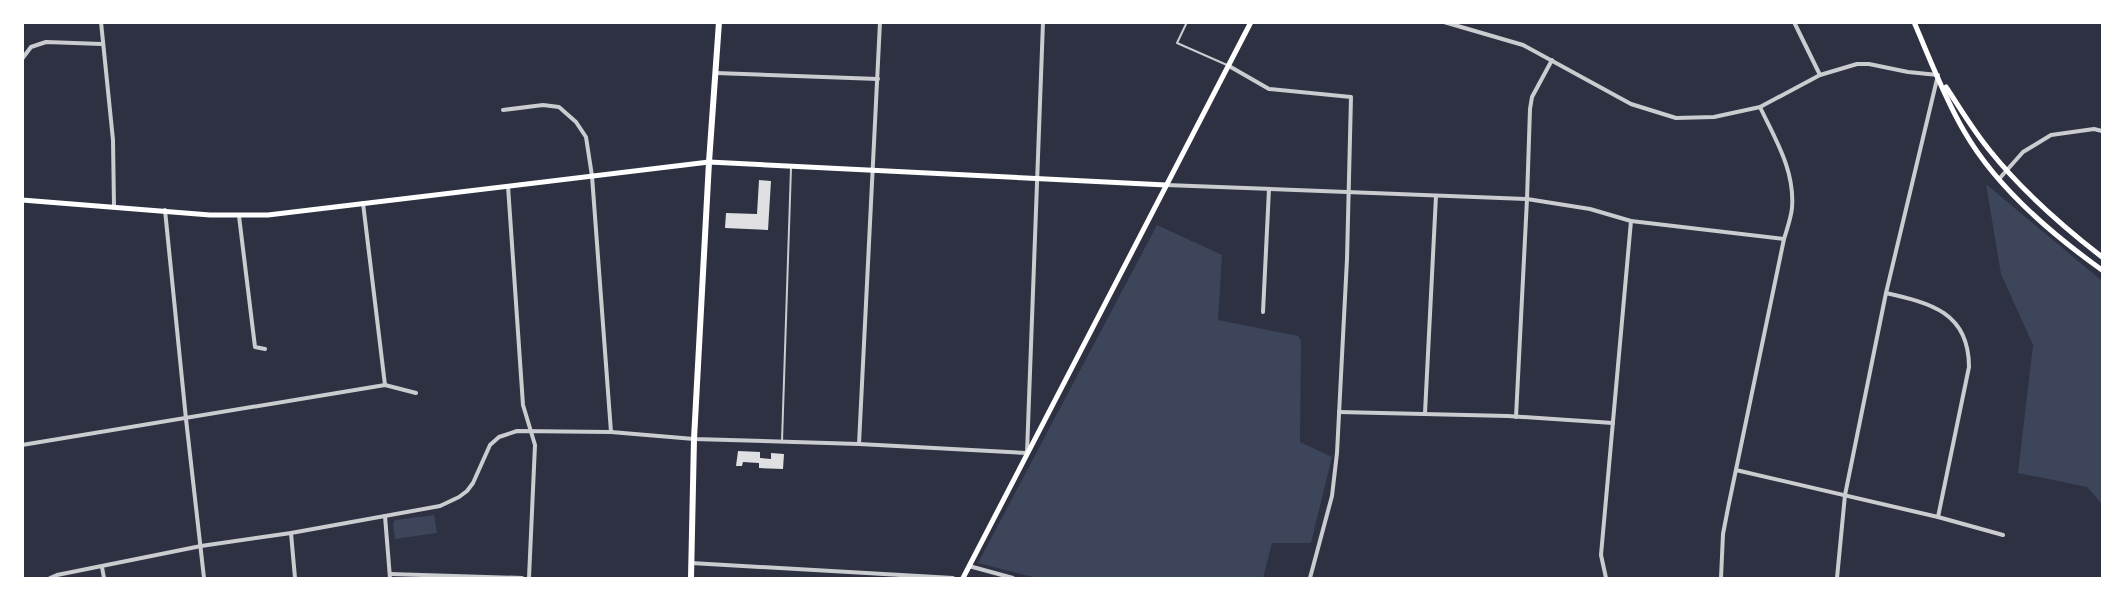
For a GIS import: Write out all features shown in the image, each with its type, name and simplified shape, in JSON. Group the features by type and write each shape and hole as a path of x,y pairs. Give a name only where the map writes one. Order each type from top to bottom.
{"main road":[{"path":"691,579 694,439 719,22"},
{"path":"963,579 1251,22"},
{"path":"1914,22 1965,133 1998,179 2074,250 2103,270"},
{"path":"1938,75 1989,150 2021,187 2052,217 2103,256"},
{"path":"22,200 239,216 268,215 709,162 1166,185"}],"street":[{"path":"101,22 113,140 114,207"},
{"path":"860,444 880,22"},
{"path":"50,579 57,575 201,546 291,533 440,506 459,497 473,483 486,452 495,441 505,434 517,431 610,432 694,439 860,444 1027,453 1043,22"},
{"path":"1444,22 1523,45 1631,104 1676,118 1714,117 1760,107 1820,75 1845,66 1869,64 1938,75 1886,293 1845,495 1837,579"},
{"path":"1794,22 1820,75"},
{"path":"22,59 31,47 46,42 102,44"},
{"path":"1516,417 1530,109 1532,97 1552,60"},
{"path":"1229,66 1269,89 1351,97 1350,192 1337,453 1332,496 1311,579"},
{"path":"716,73 878,79"},
{"path":"503,110 543,105 559,107 576,122 585,137 592,176 610,432"},
{"path":"1721,579 1723,534 1792,210 1793,193 1790,170 1760,107"},
{"path":"1998,179 2023,152 2051,135 2094,129 2103,131"},
{"path":"1166,185 1527,199 1590,209 1631,220 1784,239"},
{"path":"508,186 523,405 535,445 529,579"},
{"path":"1263,312 1269,189"},
{"path":"1425,413 1436,196"},
{"path":"363,203 385,385"},
{"path":"165,210 204,579"},
{"path":"239,216 255,346 265,349"},
{"path":"1606,579 1601,555 1631,220"},
{"path":"1886,293 1926,302 1939,309 1960,330 1969,352 1969,367 1938,517"},
{"path":"22,445 385,385 416,393"},
{"path":"1339,412 1425,413 1613,423"},
{"path":"1736,470 1938,517 2003,535"},
{"path":"385,516 390,576 522,579"},
{"path":"291,533 295,579"},
{"path":"692,563 953,579"},
{"path":"969,566 1013,579"},
{"path":"102,567 104,579"}],"lane":[{"path":"1187,22 1177,43 1229,66"},
{"path":"782,441 791,165"}],"shaded area":[{"path":"1986,184 2102,281 2102,504 2087,487 2018,473 2033,345 2001,274"},
{"path":"1157,225 1222,255 1218,320 1298,336 1301,341 1300,442 1332,457 1311,543 1272,543 1263,578 1037,578 978,563"},
{"path":"434,515 437,533 395,539 393,523 395,520"}],"building":[{"path":"759,180 771,181 768,230 725,228 726,213 757,214"},
{"path":"738,451 760,452 760,458 771,459 771,453 784,454 783,469 759,468 759,463 743,462 742,466 736,466"}]}
